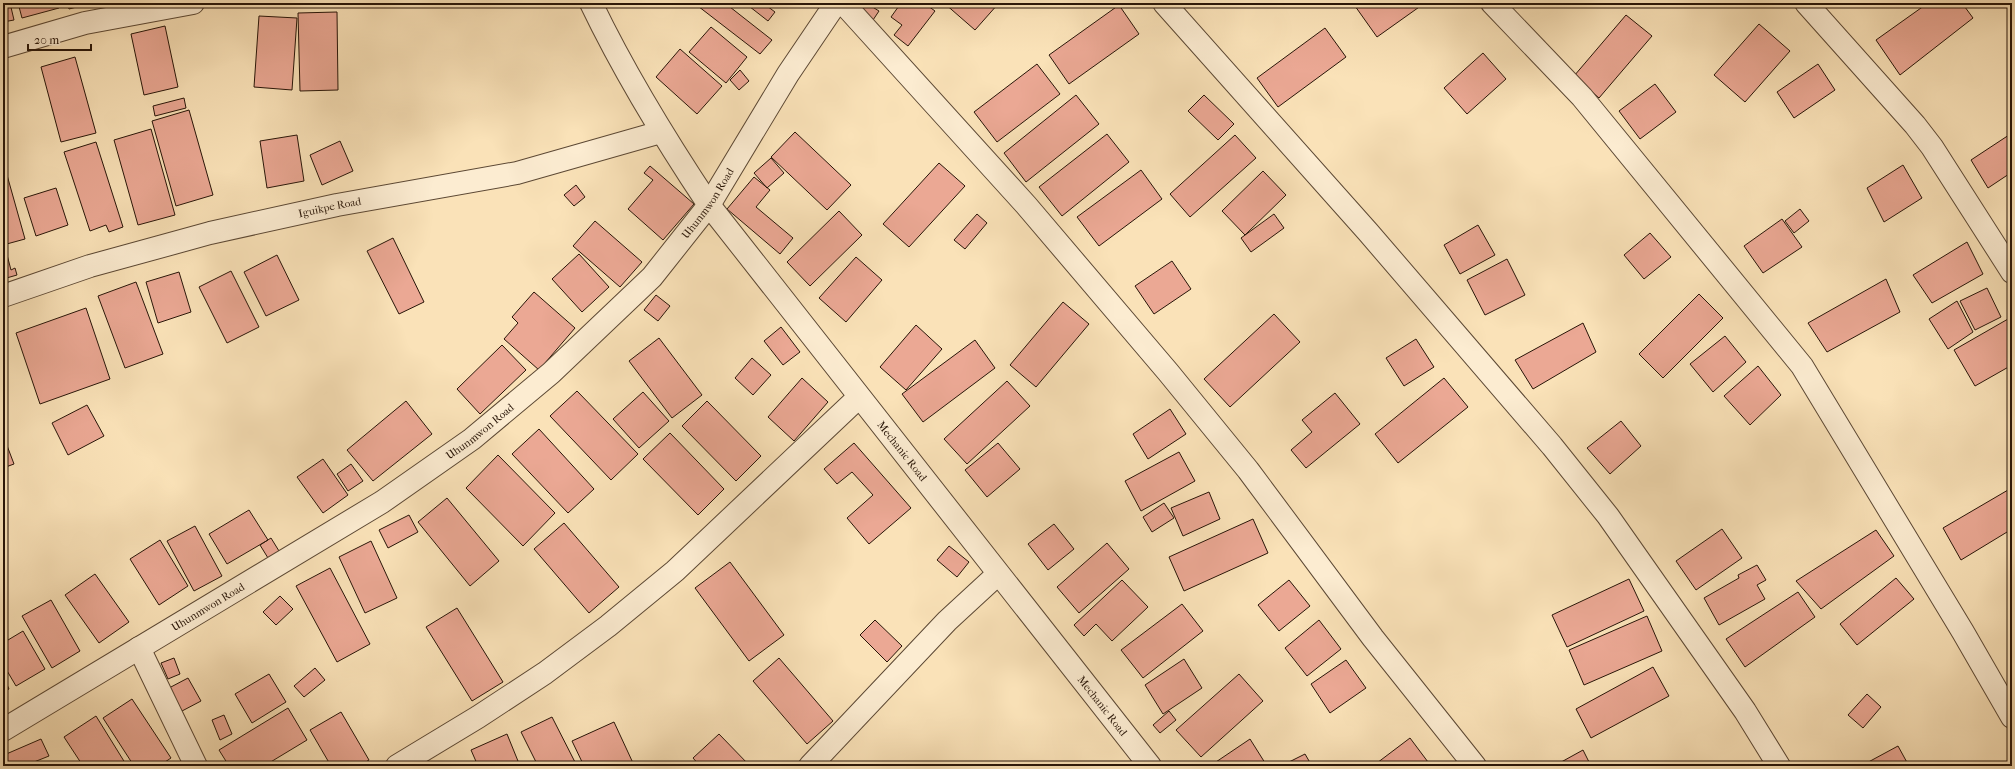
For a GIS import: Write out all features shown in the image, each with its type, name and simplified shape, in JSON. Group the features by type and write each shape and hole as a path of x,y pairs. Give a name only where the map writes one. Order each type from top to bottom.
{"street":[{"path":"3,47 85,23 193,3"},
{"name":"Mechanic Road","path":"591,3 614,51 661,132 709,204 1150,766"},
{"name":"Uhunmwon Road","path":"3,730 382,502 472,438 551,373 652,277 709,204 788,74 836,3"},
{"path":"843,3 1026,205 1168,372 1248,470 1373,638 1475,766"},
{"path":"1164,3 1368,232 1552,446 1594,499 1695,640 1744,711 1779,766"},
{"path":"1492,3 1582,97 1802,366 1963,632 2012,717"},
{"path":"1806,3 1916,125 1932,147 2012,272"},
{"name":"Iguikpe Road","path":"3,296 90,266 210,233 337,205 517,173 661,132"},
{"path":"397,766 484,713 545,673 608,626 675,571 859,397"},
{"path":"810,766 947,621 998,574"},
{"path":"139,648 196,766"}],"building":[{"path":"3,3 10,3 14,20 3,22"},
{"path":"18,3 57,3 59,8 22,18"},
{"path":"67,3 92,3 69,9"},
{"path":"694,3 733,3 730,7 772,40 760,54"},
{"path":"745,3 763,3 775,12 768,21"},
{"path":"866,3 879,11 873,20 860,12"},
{"path":"901,3 924,3 935,11 908,46 894,35 902,25 891,17"},
{"path":"944,3 997,3 998,4 975,30"},
{"path":"1359,3 1421,3 1422,5 1377,37 1355,6"},
{"path":"1928,3 1962,3 1973,18 1900,75 1876,40"},
{"path":"1119,5 1139,34 1069,84 1049,55"},
{"path":"337,12 338,90 300,91 298,13"},
{"path":"1626,15 1652,36 1599,98 1574,76"},
{"path":"259,16 297,18 292,90 254,87"},
{"path":"1759,24 1790,51 1745,102 1714,75"},
{"path":"165,26 178,87 144,95 131,34"},
{"path":"711,27 747,57 726,83 689,52"},
{"path":"1325,28 1346,57 1278,107 1257,78"},
{"path":"680,49 722,86 697,114 656,77"},
{"path":"1483,53 1506,79 1467,114 1444,88"},
{"path":"75,57 96,133 61,142 41,67"},
{"path":"1037,64 1060,94 997,142 974,112"},
{"path":"1818,64 1835,90 1794,118 1777,92"},
{"path":"740,70 749,81 739,90 730,80"},
{"path":"1655,84 1676,112 1640,139 1619,111"},
{"path":"1076,95 1099,124 1026,182 1004,153"},
{"path":"1204,95 1234,124 1218,140 1188,111"},
{"path":"184,98 186,108 155,116 153,106"},
{"path":"189,110 213,195 176,206 152,121"},
{"path":"151,129 175,215 138,225 114,140"},
{"path":"795,132 851,185 827,210 771,157"},
{"path":"2012,133 2012,172 1988,188 1971,160"},
{"path":"1107,134 1129,162 1062,216 1039,187"},
{"path":"297,135 304,181 267,188 260,141"},
{"path":"1235,135 1256,158 1190,217 1170,194"},
{"path":"340,141 353,171 322,185 310,155"},
{"path":"96,142 123,227 109,232 106,225 90,231 64,152"},
{"path":"771,158 784,173 767,188 754,173"},
{"path":"939,163 965,186 909,247 883,224"},
{"path":"1903,165 1922,198 1884,222 1867,188"},
{"path":"650,166 694,204 663,240 628,209 653,180 644,173"},
{"path":"1141,170 1162,199 1099,246 1077,217"},
{"path":"1263,171 1286,195 1245,235 1222,211"},
{"path":"7,175 25,239 3,245 3,176"},
{"path":"754,177 770,190 756,207 793,238 780,254 727,209"},
{"path":"576,185 585,197 574,206 564,195"},
{"path":"56,188 68,225 36,236 24,198"},
{"path":"1800,209 1809,221 1794,233 1785,221"},
{"path":"839,211 862,235 810,286 787,262"},
{"path":"977,214 987,223 965,249 954,240"},
{"path":"1274,214 1284,228 1251,252 1241,238"},
{"path":"1782,219 1802,247 1763,273 1744,246"},
{"path":"595,221 642,262 620,287 573,246"},
{"path":"1478,225 1495,255 1460,274 1444,245"},
{"path":"1650,233 1671,257 1644,279 1624,255"},
{"path":"393,238 424,302 399,314 367,251"},
{"path":"1967,242 1983,274 1932,303 1913,275"},
{"path":"6,251 11,270 15,268 17,275 3,279 3,252"},
{"path":"579,254 609,287 582,312 552,279"},
{"path":"277,255 299,300 266,316 244,272"},
{"path":"856,257 882,280 846,322 819,298"},
{"path":"1507,259 1525,295 1485,315 1467,280"},
{"path":"1172,261 1191,289 1154,314 1135,286"},
{"path":"231,271 259,327 227,343 199,287"},
{"path":"179,272 191,312 158,323 146,282"},
{"path":"1886,279 1900,312 1827,352 1808,323"},
{"path":"136,282 163,354 125,368 98,296"},
{"path":"1987,288 2001,317 1975,330 1960,301"},
{"path":"534,292 575,328 539,370 504,339 518,323 512,317"},
{"path":"1699,294 1723,318 1663,378 1639,354"},
{"path":"656,295 670,306 658,321 644,310"},
{"path":"1957,301 1973,332 1948,349 1929,319"},
{"path":"1063,302 1089,324 1036,387 1010,365"},
{"path":"86,308 110,379 40,404 16,333"},
{"path":"1274,314 1300,342 1230,407 1204,379"},
{"path":"2008,319 2012,326 2012,365 1975,386 1954,350"},
{"path":"1583,323 1596,352 1533,389 1515,360"},
{"path":"916,325 942,349 906,390 880,367"},
{"path":"781,327 800,352 783,365 764,341"},
{"path":"1725,336 1746,362 1713,392 1690,364"},
{"path":"659,338 702,395 672,418 629,361"},
{"path":"1416,339 1434,367 1404,386 1386,358"},
{"path":"975,340 995,368 923,422 902,394"},
{"path":"502,345 526,370 480,414 457,389"},
{"path":"752,358 771,375 753,395 735,378"},
{"path":"1758,366 1781,395 1750,425 1724,396"},
{"path":"802,378 828,402 794,441 768,417"},
{"path":"1444,378 1468,407 1398,463 1375,434"},
{"path":"1007,381 1030,406 967,464 944,439"},
{"path":"3,384 7,404 3,405"},
{"path":"577,391 638,454 611,480 550,416"},
{"path":"643,392 669,421 639,448 613,419"},
{"path":"1335,393 1360,424 1306,468 1291,450 1312,432 1302,420"},
{"path":"406,401 432,434 373,481 347,450"},
{"path":"707,401 761,456 736,481 682,426"},
{"path":"87,405 104,436 68,455 52,423"},
{"path":"1170,409 1186,434 1148,459 1133,434"},
{"path":"1621,421 1641,446 1610,474 1587,448"},
{"path":"539,429 594,489 568,513 512,454"},
{"path":"670,433 724,489 698,515 643,459"},
{"path":"3,435 14,464 3,468"},
{"path":"854,443 911,508 869,544 847,518 873,495 852,472 837,484 824,469"},
{"path":"998,443 1020,469 987,497 965,470"},
{"path":"1179,452 1195,481 1141,511 1125,481"},
{"path":"498,455 555,513 523,546 466,488"},
{"path":"323,459 348,495 323,513 297,477"},
{"path":"351,464 363,481 348,491 337,474"},
{"path":"2008,490 2012,498 2012,529 1961,560 1943,528"},
{"path":"1209,492 1220,519 1183,536 1171,508"},
{"path":"447,498 499,561 470,586 418,522"},
{"path":"1164,503 1174,518 1152,532 1143,517"},
{"path":"249,510 268,540 227,564 209,534"},
{"path":"409,515 418,532 388,548 379,530"},
{"path":"1253,519 1268,553 1184,591 1169,557"},
{"path":"564,523 619,587 589,613 534,549"},
{"path":"1054,524 1074,549 1048,570 1028,544"},
{"path":"195,526 222,576 194,591 167,541"},
{"path":"1722,529 1742,558 1696,590 1676,561"},
{"path":"1876,530 1894,556 1821,609 1796,581"},
{"path":"271,538 279,551 268,558 260,545"},
{"path":"160,540 188,586 159,605 130,559"},
{"path":"371,541 397,598 365,613 339,557"},
{"path":"1107,543 1129,569 1079,613 1057,587"},
{"path":"949,546 969,562 957,577 937,560"},
{"path":"730,562 784,635 749,661 695,588"},
{"path":"1757,565 1766,580 1757,585 1765,599 1719,625 1704,598 1739,578 1738,575"},
{"path":"330,568 370,644 337,662 296,586"},
{"path":"95,574 129,622 99,643 65,595"},
{"path":"1896,578 1914,599 1857,645 1840,624"},
{"path":"1629,579 1644,611 1567,647 1552,615"},
{"path":"1122,580 1148,607 1112,641 1096,624 1084,636 1074,625"},
{"path":"1289,580 1310,606 1279,631 1258,605"},
{"path":"1798,592 1815,617 1745,667 1726,639"},
{"path":"280,596 293,609 276,625 263,612"},
{"path":"51,600 80,651 52,668 22,616"},
{"path":"1182,604 1203,631 1143,678 1121,650"},
{"path":"457,608 503,682 472,701 426,627"},
{"path":"1647,616 1662,651 1584,685 1569,650"},
{"path":"875,620 902,646 887,662 860,635"},
{"path":"1319,620 1341,649 1307,676 1285,648"},
{"path":"23,631 45,669 16,686 3,664 3,643"},
{"path":"174,658 180,674 168,679 161,663"},
{"path":"779,658 833,721 807,744 753,681"},
{"path":"1184,659 1202,688 1163,714 1145,685"},
{"path":"1346,660 1366,688 1330,713 1311,684"},
{"path":"1653,667 1669,696 1591,738 1576,709"},
{"path":"315,668 325,680 304,697 294,686"},
{"path":"269,674 286,702 252,723 235,694"},
{"path":"1239,674 1263,701 1201,757 1176,730"},
{"path":"3,676 9,689 3,692"},
{"path":"188,678 201,701 182,711 169,688"},
{"path":"1867,694 1881,707 1863,728 1848,715"},
{"path":"132,699 171,758 159,766 134,766 103,718"},
{"path":"288,708 307,740 264,766 229,766 219,750"},
{"path":"1169,711 1176,720 1160,733 1153,725"},
{"path":"341,712 369,760 359,766 331,766 310,730"},
{"path":"224,715 232,734 220,740 212,720"},
{"path":"96,716 127,766 83,766 64,737"},
{"path":"552,717 577,766 538,766 521,732"},
{"path":"614,722 633,763 627,766 584,766 572,741"},
{"path":"507,734 520,766 478,766 471,750"},
{"path":"719,734 750,766 700,766 693,758"},
{"path":"1410,738 1431,766 1373,766"},
{"path":"41,739 49,756 24,766 8,766 4,755"},
{"path":"1250,739 1267,766 1210,766"},
{"path":"1898,746 1909,766 1861,766"},
{"path":"1583,750 1591,766 1554,766"},
{"path":"1305,754 1312,766 1281,766"}]}
